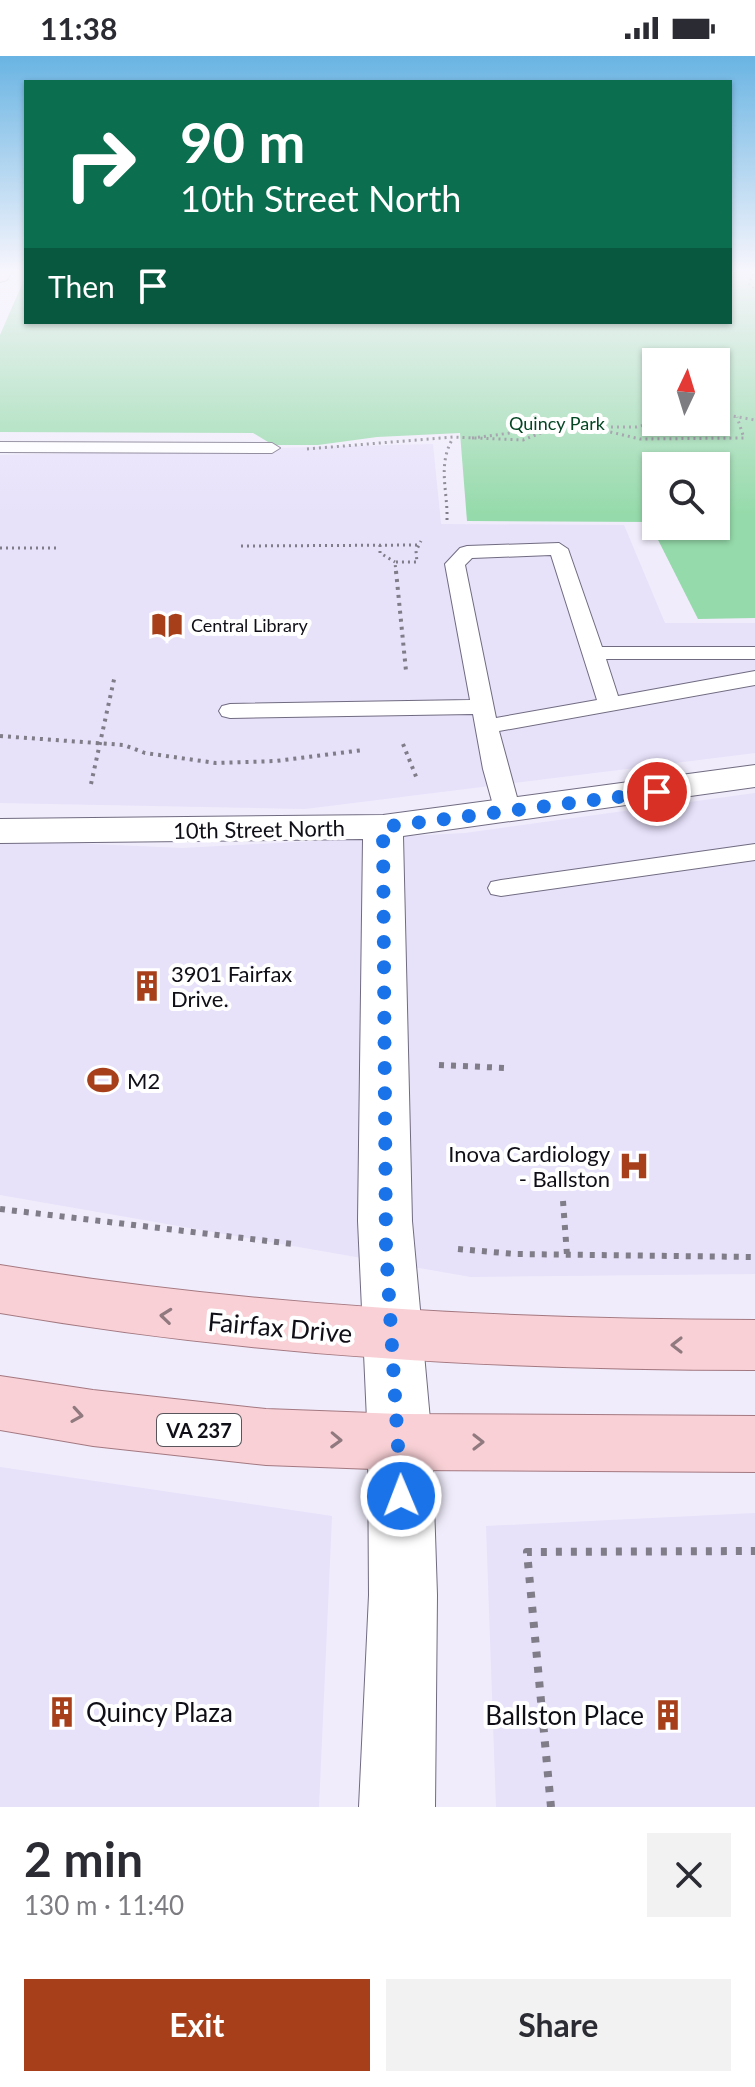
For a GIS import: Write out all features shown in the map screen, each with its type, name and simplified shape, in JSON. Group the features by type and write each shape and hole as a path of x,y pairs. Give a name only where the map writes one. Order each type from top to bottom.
{"main road":[{"name":"Fairfax Drive","path":"0,1289 115,1311 271,1327 393,1336 637,1346 755,1345"},
{"name":"VA 237","path":"0,1403 93,1418 266,1437 400,1442 755,1444"}],"street":[{"name":"10th Street North","path":"0,831 401,806 508,812 755,776"},
{"path":"397,1807 403,1595 400,1442 385,1234 401,806"}],"lane":[{"path":"0,447 272,448"},
{"path":"508,812 495,769 455,564 467,552 559,549 610,704"},
{"path":"593,653 755,653"},
{"path":"230,711 262,701 487,717 610,704 755,678"},
{"path":"501,888 755,852"}],"path":[{"path":"730,416 755,420"},
{"path":"272,448 324,449 380,441 523,440 548,430 602,430 640,439 744,438 737,417"},
{"path":"464,439 530,429 642,425"},
{"path":"380,545 380,553 395,562"},
{"path":"241,546 419,545"},
{"path":"0,548 59,548"},
{"path":"91,784 115,675"},
{"path":"0,736 124,745 145,753 216,763 276,761 365,749"},
{"path":"401,737 401,806"},
{"path":"438,1065 506,1068"},
{"path":"563,1201 567,1255"},
{"path":"0,1209 293,1244"},
{"path":"458,1249 567,1255 755,1257"},
{"path":"551,1807 527,1552 755,1551"}],"shaded area":[{"name":"Central Library","path":"433,444 441,524 624,525 665,623 755,623 755,753 305,809 0,803 0,455"},
{"path":"755,793 755,1274 471,1277 0,1195 0,840 183,848 465,833"},
{"path":"0,1467 332,1516 319,1807 0,1807"},
{"path":"755,1513 755,1807 496,1807 486,1526"}],"green space":[{"name":"Quincy Park","path":"0,352 642,352 642,436 730,436 730,352 755,352 755,618 698,619 658,540 730,540 730,452 642,452 642,522 467,521 460,433 377,437 318,445 273,445 253,433 0,432"}],"place":[{"name":"Central Library","path":"167,625"},
{"name":"3901 Fairfax Drive.","path":"147,986"},
{"name":"M2","path":"103,1080"},
{"name":"Inova Cardiology - Ballston","path":"634,1166"},
{"name":"Quincy Plaza","path":"62,1712"},
{"name":"Ballston Place","path":"668,1715"}],"route":[{"path":"401,1496 386,1247 383,827 657,792"}]}
